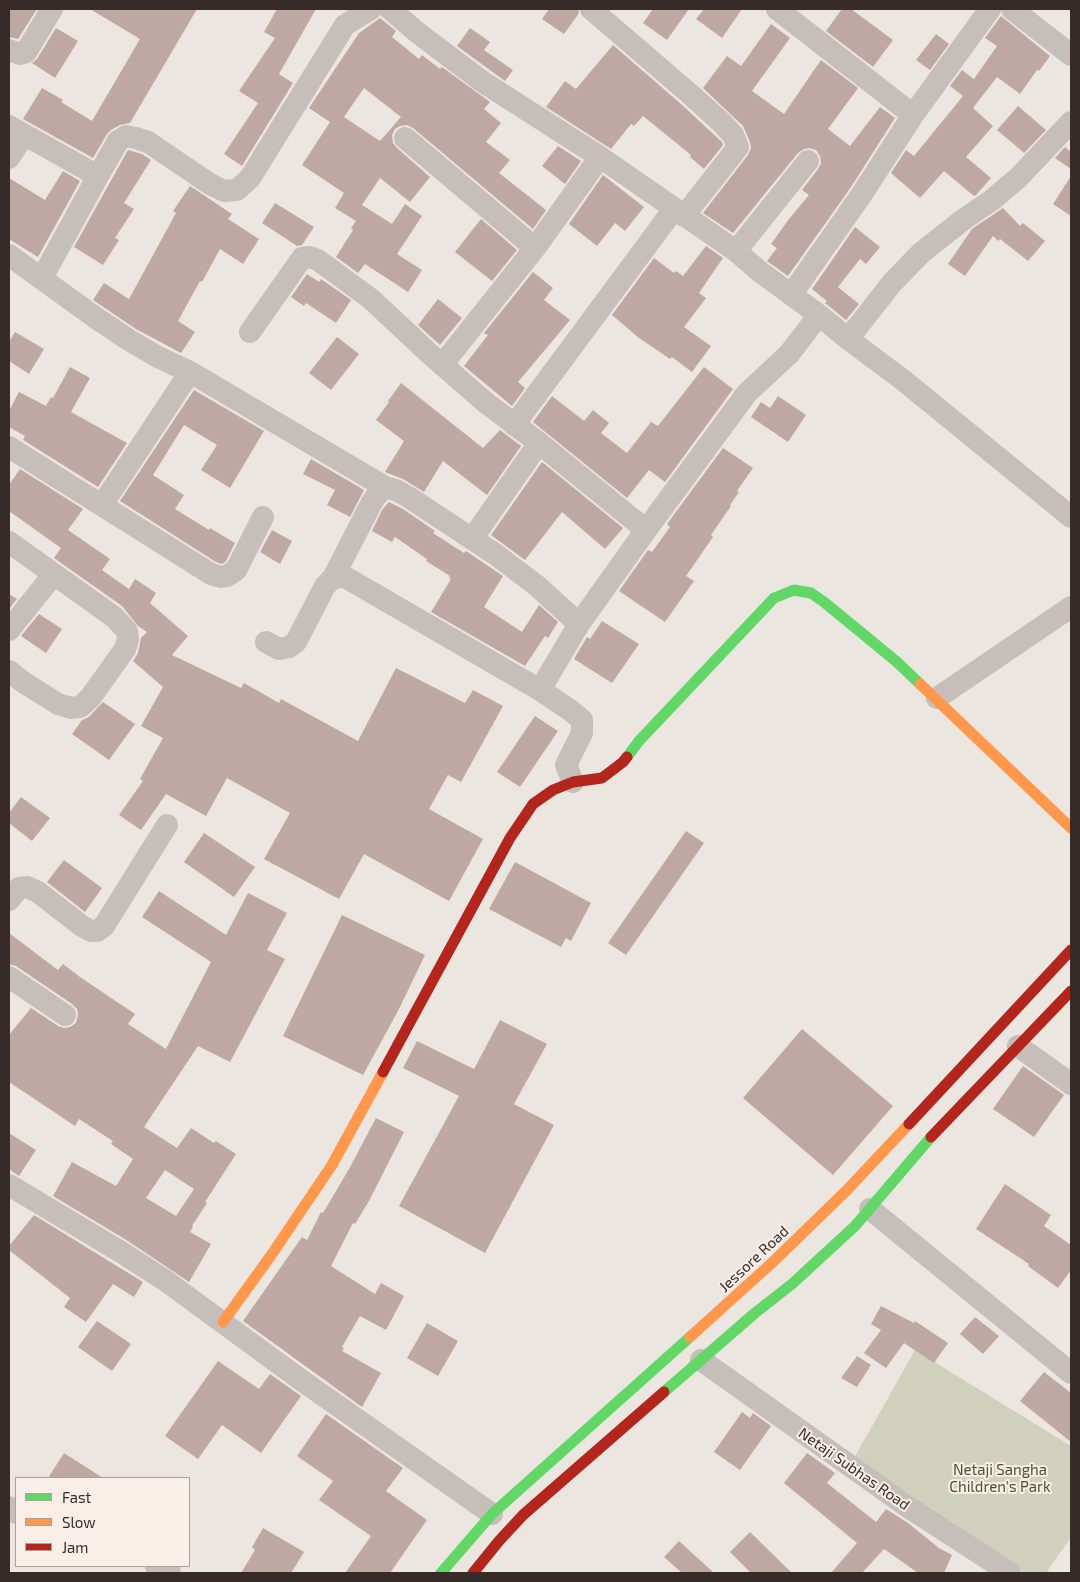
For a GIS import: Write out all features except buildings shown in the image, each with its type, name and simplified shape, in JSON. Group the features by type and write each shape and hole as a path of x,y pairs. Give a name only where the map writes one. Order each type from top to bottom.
{"main road":[{"path":"223,1322 332,1166 510,838 533,804 553,790 573,782 602,778 623,762 639,741 774,598 794,590 811,593 824,602 897,662 937,698 1071,828"},
{"name":"Jessore Road","path":"441,1573 492,1514 774,1261 847,1190 1071,950"},
{"path":"473,1573 498,1541 523,1514 792,1284 855,1226 935,1133 1071,991"}],"street":[{"path":"9,50 20,54 26,52 52,9"},
{"path":"42,278 118,141 126,136 148,142 210,184 224,191 237,190 250,178 345,25 370,9"},
{"path":"390,9 482,82 600,158 736,252 759,272 819,315 903,380 1071,517"},
{"path":"514,425 679,213 738,147 733,135 722,123 591,9"},
{"path":"778,9 913,115"},
{"path":"791,295 862,194 913,115 990,9"},
{"path":"1012,9 1071,55"},
{"path":"848,339 892,283 921,253 964,219 992,200 1018,178 1071,122"},
{"path":"9,158 16,130 98,176"},
{"path":"405,138 535,248"},
{"path":"442,365 535,248 600,158"},
{"path":"736,252 808,161"},
{"path":"9,255 129,340 158,357 190,372 385,487 396,490 410,498 515,569 579,624"},
{"path":"250,332 302,258 310,257 318,260 370,299 471,391 539,443 646,530"},
{"path":"540,690 579,624 747,393 789,354 819,315"},
{"path":"102,505 190,372"},
{"path":"472,539 539,443"},
{"path":"9,447 211,574 221,578 236,570 263,517"},
{"path":"266,642 279,649 289,648 296,642 326,586 333,578 371,504 385,487"},
{"path":"9,542 114,617 127,631 128,639 125,649 90,698 80,707 71,708 58,704 9,671"},
{"path":"9,630 54,574"},
{"path":"333,578 345,577 364,587 540,690 582,720 582,733 566,765 573,782"},
{"path":"937,698 1071,607"},
{"path":"9,900 19,888 27,888 38,892 82,926 91,931 97,931 104,926 167,825"},
{"path":"9,976 65,1015"},
{"path":"1018,1046 1071,1084"},
{"path":"9,1185 166,1281 492,1514"},
{"path":"870,1209 1071,1373"},
{"name":"Netaji Subhas Road","path":"701,1360 908,1507 1010,1573"},
{"path":"158,1567 170,1573"}],"green space":[{"name":"Netaji Sangha Children's Park","path":"915,1350 1071,1446 1071,1537 1046,1573 1025,1573 853,1460"}],"traffic: fast":[{"path":"627,757 639,741 774,598 794,590 811,593 824,602 897,662 920,684"},
{"path":"664,1392 755,1313 792,1284 855,1226 931,1137"},
{"path":"441,1573 492,1514 690,1337"}],"traffic: slow":[{"path":"920,684 1071,828"},
{"path":"223,1322 332,1165 383,1072"},
{"path":"690,1337 774,1261 847,1190 909,1124"}],"traffic: jam":[{"path":"383,1072 510,838 533,804 553,790 573,782 602,778 627,757"},
{"path":"909,1124 1071,950"},
{"path":"931,1137 1071,991"},
{"path":"473,1573 523,1515 664,1392"}]}
